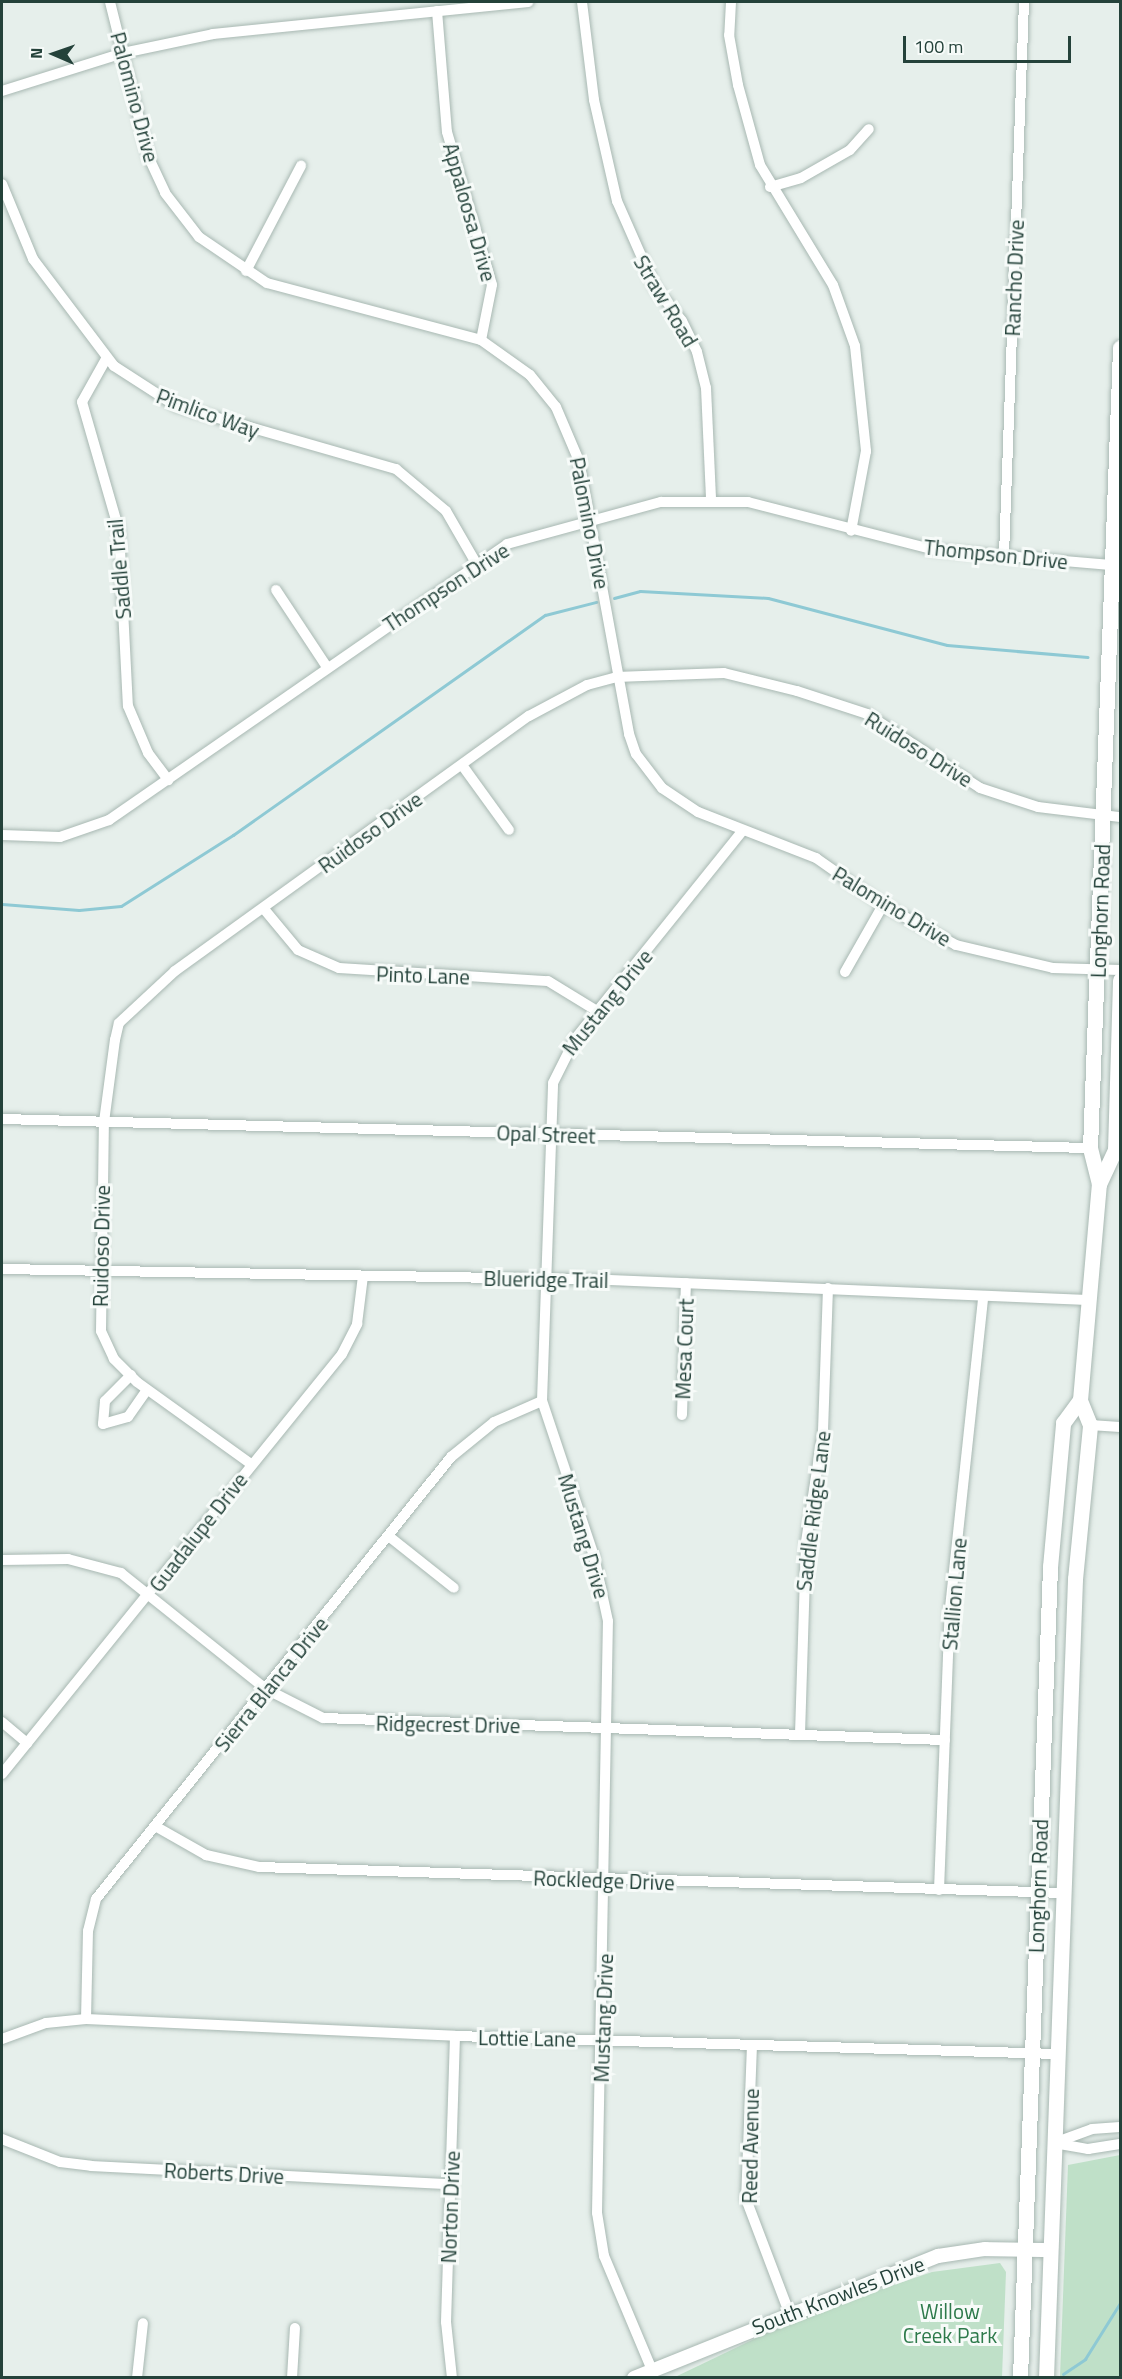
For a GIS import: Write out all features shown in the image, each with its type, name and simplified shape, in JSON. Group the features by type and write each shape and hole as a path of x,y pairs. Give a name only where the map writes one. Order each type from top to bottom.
{"main road":[{"name":"Longhorn Road","path":"1099,1184 1089,1148 1103,817 1117,566 1120,348"},
{"name":"Longhorn Road","path":"1046,2378 1075,1579 1090,1425 1080,1400 1099,1184 1115,1150 1120,980"},
{"name":"Longhorn Road","path":"1020,2378 1050,1566 1063,1423 1080,1400"}],"street":[{"name":"Palomino Drive","path":"110,2 149,158 165,193 199,237 246,272 281,288 481,340 530,375 556,407 574,441 591,521 616,677 629,734 649,773 678,802 742,831 816,858 883,905 956,945 1053,968 1098,967 1120,970"},
{"path":"2,91 123,53 213,34 528,2"},
{"name":"Straw Road","path":"582,2 594,100 617,201 655,287 682,321 697,352 706,388 711,499"},
{"path":"731,2 729,35 738,86 770,187 833,285 855,346 866,451 852,531"},
{"name":"Rancho Drive","path":"1004,555 1024,2"},
{"name":"Appaloosa Drive","path":"437,12 447,132 492,285 481,340"},
{"path":"770,187 801,178 850,150 869,129"},
{"path":"246,272 301,166"},
{"name":"Pimlico Way","path":"2,184 33,259 105,359 176,406 396,469 446,511 476,563"},
{"name":"Saddle Trail","path":"105,359 82,402 119,530 128,706 148,753 168,780"},
{"name":"Thompson Drive","path":"2,835 41,839 88,829 168,780 476,563 507,544 661,501 711,499 748,502 852,531 935,550 1117,566"},
{"path":"276,590 327,668"},
{"name":"Ruidoso Drive","path":"251,1464 147,1390 114,1359 101,1331 100,1272 104,1122 119,1023 175,971 529,716 587,685 616,677 724,673 797,691 867,714 980,788 1038,807 1103,817 1120,817"},
{"path":"462,765 509,830"},
{"name":"Mustang Drive","path":"652,2370 599,2235 608,1727 603,1589 542,1401 544,1279 551,1134 560,1062 597,1011 742,831"},
{"path":"845,972 883,905"},
{"name":"Pinto Lane","path":"264,909 298,950 339,968 548,981 597,1011"},
{"name":"Opal Street","path":"2,1119 1089,1148"},
{"name":"Blueridge Trail","path":"2,1269 686,1283 828,1288 983,1298 1089,1300"},
{"name":"Guadalupe Drive","path":"2,1774 342,1354 357,1324 363,1275"},
{"name":"Mesa Court","path":"682,1414 686,1283"},
{"name":"Saddle Ridge Lane","path":"800,1734 806,1542 823,1431 828,1288"},
{"name":"Stallion Lane","path":"939,1890 950,1608 983,1298"},
{"path":"131,1375 105,1401 103,1424 128,1417 147,1390"},
{"name":"Sierra Blanca Drive","path":"86,2019 91,1912 155,1826 391,1538 451,1457 494,1422 542,1401"},
{"path":"1090,1425 1120,1427"},
{"path":"391,1538 454,1588"},
{"name":"Ridgecrest Drive","path":"2,1560 93,1563 121,1573 266,1689 304,1712 345,1721 608,1727 945,1740"},
{"path":"2,1722 27,1743"},
{"name":"Rockledge Drive","path":"155,1826 206,1855 259,1867 607,1881 1063,1893"},
{"name":"Lottie Lane","path":"2,2039 46,2023 86,2019 455,2036 1057,2054"},
{"name":"Norton Drive","path":"452,2378 446,2322 455,2036"},
{"name":"Reed Avenue","path":"752,2045 746,2199 789,2312"},
{"path":"1054,2143 1092,2128 1120,2127"},
{"name":"Roberts Drive","path":"2,2139 50,2159 91,2166 450,2184"},
{"path":"1054,2143 1088,2149 1120,2144"},
{"name":"South Knowles Drive","path":"634,2378 789,2312 938,2256 1024,2249 1050,2250"},
{"path":"137,2378 143,2323"},
{"path":"292,2378 295,2328"}],"green space":[{"path":"1120,2155 1120,2377 1060,2377 1068,2165"},
{"name":"Willow Creek Park","path":"1000,2263 1006,2272 1002,2377 673,2378 800,2317 932,2272"}],"waterway":[{"path":"614,598 640,591 768,598 947,645 1087,657"},
{"path":"2,904 79,910 121,906 233,835 545,615 596,602"},
{"path":"1063,2374 1085,2359 1120,2303"}]}
